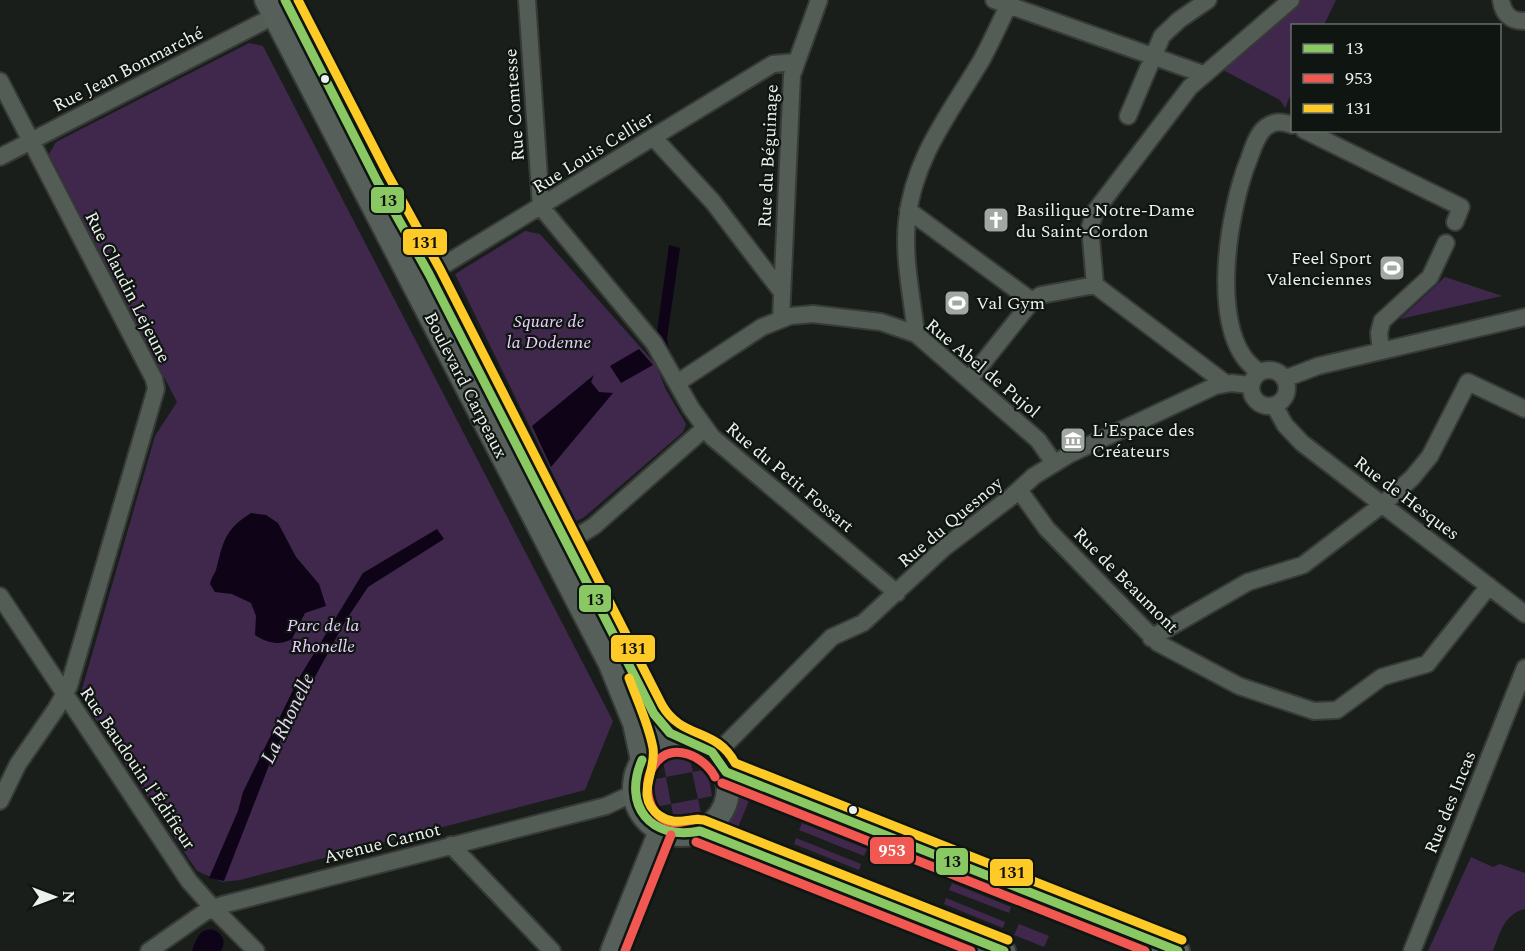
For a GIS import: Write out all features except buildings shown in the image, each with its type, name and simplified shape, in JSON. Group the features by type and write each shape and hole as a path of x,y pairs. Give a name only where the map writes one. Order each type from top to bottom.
{"main road":[{"name":"Boulevard Carpeaux","path":"278,4 377,181 421,279 610,664 634,723 642,760"},
{"name":"Boulevard Carpeaux","path":"421,279 567,543 654,714 663,727 682,740"},
{"path":"720,763 728,789 725,807 715,821 700,831 680,836 660,831 642,815 634,793 635,776 642,760 658,746 682,740 698,743 720,763 1178,951"},
{"path":"612,951 660,831"},
{"path":"700,831 1004,951"}],"street":[{"name":"Rue Comtesse","path":"527,0 541,207"},
{"name":"Rue du Béguinage","path":"782,319 795,62 819,0"},
{"path":"1128,116 1152,56 1168,30 1208,0"},
{"path":"1095,285 1090,227 1096,210 1184,93 1203,74 1291,0"},
{"path":"1502,0 1507,15 1519,21 1525,21"},
{"path":"916,334 906,246 908,210 921,161 980,63 1005,2 1203,74"},
{"name":"Rue Jean Bonmarché","path":"0,156 278,4"},
{"name":"Rue Louis Cellier","path":"421,279 773,64 795,62"},
{"name":"Rue Claudin Lejeune","path":"0,81 154,379 156,389 151,415 66,694 18,764 0,801"},
{"path":"1256,379 1273,370 1284,379 1286,393 1274,405 1264,405 1252,396 1256,379 1234,337 1227,288 1228,243 1236,195 1256,142 1268,126 1289,124"},
{"path":"1308,132 1458,214"},
{"path":"654,138 713,202 782,291"},
{"name":"Rue du Petit Fossart","path":"541,207 654,343 705,428 719,444 897,593"},
{"path":"908,210 1032,301"},
{"path":"1381,351 1379,333 1382,321 1430,277 1446,243"},
{"path":"969,380 1032,301 1041,295 1095,285 1225,383"},
{"name":"Rue Abel de Pujol","path":"677,383 756,331 782,319 805,314 871,320 916,334 1038,440 1054,463"},
{"path":"1284,379 1318,366 1525,317"},
{"name":"Rue du Quesnoy","path":"720,763 832,637 863,623 945,548 1034,476 1054,463 1225,383 1256,379"},
{"path":"1151,638 1248,582 1303,565 1383,504 1412,478 1430,456 1468,382 1525,409"},
{"name":"Rue de Hesques","path":"1274,405 1296,438 1520,610"},
{"path":"567,543 594,526 705,428"},
{"name":"Rue de Beaumont","path":"1019,490 1047,529 1151,638 1166,649 1239,686 1314,711 1332,712 1342,708 1382,677 1427,664 1489,586"},
{"name":"Rue Baudouin l'Édifieur","path":"0,596 189,880 256,951"},
{"name":"Rue des Incas","path":"1412,951 1525,668"},
{"name":"Avenue Carnot","path":"149,951 213,908 606,806 634,793"},
{"path":"451,845 552,951"}],"green space":[{"path":"1300,0 1336,0 1324,24 1291,24 1291,94 1285,108 1280,100 1219,68"},
{"name":"Parc de la Rhonelle","path":"249,43 263,46 613,721 585,790 240,880 222,882 197,871 80,696 155,436 177,402 49,154 56,142"},
{"name":"Square de la Dodenne","path":"525,231 540,234 656,365 666,390 686,424 683,432 583,518 576,521 455,274"},
{"path":"1445,277 1502,296 1400,319"},
{"path":"689,756 693,772 707,769 712,796 698,799 692,772 666,777 663,761"},
{"path":"666,777 671,804 656,807 651,780"},
{"path":"753,791 734,837 727,823 734,802 742,794"},
{"path":"698,799 701,814 674,819 671,804"},
{"path":"802,823 867,849 864,856 799,830"},
{"path":"796,838 861,864 859,870 794,844"},
{"path":"1471,857 1493,867 1500,864 1525,873 1525,909 1507,920 1493,951 1428,951"},
{"path":"952,883 1011,907 1009,913 949,890"},
{"path":"946,898 1005,922 1003,928 944,904"},
{"path":"1019,924 1049,936 1044,947 1014,935"}],"water":[{"path":"669,245 680,248 667,338 669,350 657,332"},
{"path":"639,349 653,365 621,383 610,366"},
{"path":"594,375 591,382 599,392 613,393 551,467 532,426"},
{"path":"251,513 266,515 278,523 296,557 319,584 326,606 305,613 292,639 278,643 269,642 255,635 256,616 251,603 232,594 215,592 210,584 227,535 236,524"},
{"path":"437,529 444,539 368,587 346,620 275,750 224,881 209,878 238,811 243,792 299,678 363,573"}],"waterway":[{"name":"La Rhonelle","path":"206,951 210,943"}],"transit line":[{"name":"13","path":"285,0 377,181 429,274 654,714 670,733 712,752 726,772"},
{"name":"131","path":"298,0 388,175 440,269 662,705 670,716 679,724 718,744 735,763 1182,940"},
{"name":"131","path":"629,678 646,722 653,748 647,792 648,801 652,809 660,816 672,821 704,820 1008,940"},
{"name":"953","path":"698,819 675,823 658,816 649,800 650,772 662,757 679,752 704,763 715,777"},
{"name":"13","path":"642,760 636,792 645,816 655,825 667,831 683,833 700,831"},
{"name":"13","path":"726,772 1178,951"},
{"name":"953","path":"722,783 1145,951"},
{"name":"13","path":"700,831 1004,951"},
{"name":"953","path":"625,951 671,835"},
{"name":"953","path":"696,842 971,951"}],"place":[{"name":"Basilique Notre-Dame du Saint-Cordon","path":"996,220"},
{"name":"Feel Sport Valenciennes","path":"1392,268"},
{"name":"Val Gym","path":"957,303"},
{"name":"L'Espace des Créateurs","path":"1073,440"}]}
